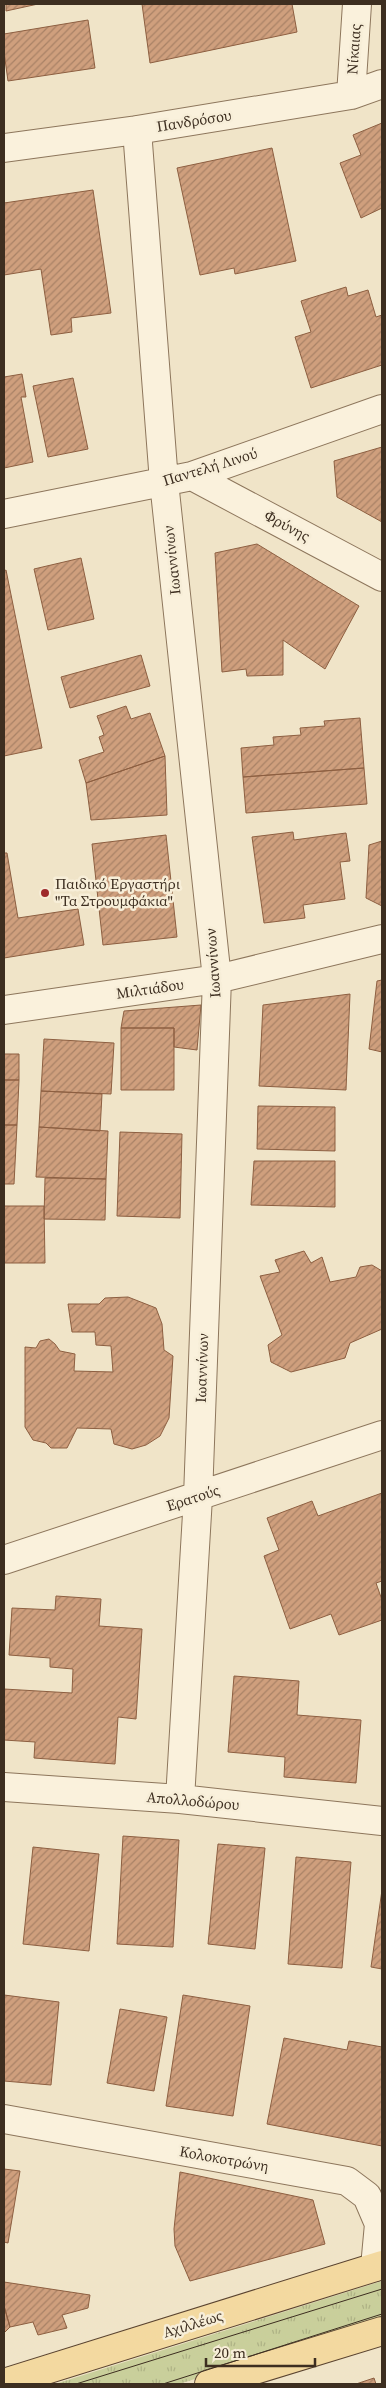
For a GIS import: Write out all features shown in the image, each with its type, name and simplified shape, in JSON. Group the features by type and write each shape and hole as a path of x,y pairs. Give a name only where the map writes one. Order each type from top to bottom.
{"main road":[{"name":"Αχιλλέως","path":"4,2383 379,2266"},
{"path":"209,2384 382,2331"}],"street":[{"name":"Νίκαιας","path":"352,95 357,4"},
{"name":"Πανδρόσου","path":"4,148 138,130 352,95 382,84"},
{"name":"Ιωαννίνων","path":"138,130 164,482 217,979 198,1497 180,1799"},
{"name":"Παντελή Λινού","path":"4,514 192,476 382,409"},
{"name":"Φρύνης","path":"192,476 382,577"},
{"name":"Μιλτιάδου","path":"4,1010 217,979 382,939"},
{"name":"Ερατούς","path":"4,1560 382,1435"},
{"name":"Απολλοδώρου","path":"4,1787 180,1799 382,1821"},
{"name":"Κολοκοτρώνη","path":"4,2119 347,2181 367,2196 379,2224 379,2266"}],"green space":[{"path":"382,2281 382,2320 179,2384 55,2384"}],"building":[{"path":"6,4 38,4 6,11"},
{"path":"142,4 292,4 297,32 150,63"},
{"path":"88,20 95,68 8,81 4,52 4,34"},
{"path":"382,123 382,208 361,218 340,163 361,155 353,135"},
{"path":"272,148 296,261 235,274 234,268 200,275 177,168"},
{"path":"93,190 111,313 71,318 72,332 51,335 41,269 4,275 4,203"},
{"path":"346,287 348,296 368,290 376,317 382,315 382,365 311,388 295,337 311,332 301,301"},
{"path":"22,374 26,397 21,397 33,462 4,468 4,377"},
{"path":"73,378 88,449 48,457 33,386"},
{"path":"382,447 382,522 337,497 334,461"},
{"path":"257,544 359,606 325,669 283,640 283,675 247,676 246,669 222,672 215,553"},
{"path":"81,558 94,619 48,630 34,569"},
{"path":"6,570 42,748 4,756 4,571"},
{"path":"141,655 150,686 70,708 61,677"},
{"path":"126,706 131,719 150,713 165,756 86,783 79,760 104,752 99,737 104,735 97,716"},
{"path":"360,718 364,768 243,777 241,748 274,745 273,737 301,735 300,728 325,726 324,721"},
{"path":"165,756 167,815 91,820 86,783"},
{"path":"364,768 367,804 246,813 243,777"},
{"path":"293,832 294,840 346,833 350,861 340,862 345,899 303,905 305,918 264,923 252,837"},
{"path":"166,835 177,937 103,945 92,844"},
{"path":"382,841 382,906 366,898 369,845"},
{"path":"4,853 7,853 18,918 78,909 84,945 4,958"},
{"path":"382,980 382,1052 369,1049 377,981"},
{"path":"350,994 346,1090 259,1086 263,1005"},
{"path":"201,1005 197,1050 174,1047 174,1028 121,1028 124,1011"},
{"path":"121,1028 174,1028 174,1090 121,1090"},
{"path":"44,1039 114,1043 111,1094 41,1091"},
{"path":"4,1054 19,1054 19,1080 4,1080"},
{"path":"4,1080 19,1080 17,1125 4,1125"},
{"path":"41,1091 102,1094 100,1131 39,1127"},
{"path":"258,1106 335,1107 335,1151 257,1149"},
{"path":"4,1125 17,1125 14,1184 4,1184"},
{"path":"39,1127 108,1131 106,1179 36,1177"},
{"path":"120,1132 182,1134 180,1218 117,1216"},
{"path":"254,1161 335,1161 335,1207 251,1205"},
{"path":"45,1178 106,1179 105,1220 44,1219"},
{"path":"4,1206 44,1206 45,1263 4,1263"},
{"path":"304,1251 311,1263 322,1257 330,1282 356,1277 360,1267 372,1265 382,1271 382,1329 350,1343 345,1358 291,1372 271,1362 268,1345 282,1335 260,1276 280,1272 275,1260"},
{"path":"128,1297 156,1308 162,1324 164,1350 173,1356 169,1418 160,1436 146,1445 132,1449 114,1444 111,1429 77,1428 67,1448 51,1448 46,1443 33,1440 25,1427 25,1347 36,1348 40,1341 49,1339 60,1351 75,1354 74,1371 113,1372 111,1346 96,1345 95,1332 72,1332 68,1304 99,1304 105,1298"},
{"path":"382,1493 382,1581 376,1583 382,1600 382,1620 339,1635 331,1614 290,1629 264,1556 279,1550 267,1518 312,1501 318,1516"},
{"path":"56,1596 101,1599 99,1626 142,1629 136,1719 118,1717 115,1764 34,1758 35,1742 4,1740 4,1689 72,1693 73,1669 50,1667 50,1658 9,1655 12,1608 55,1610"},
{"path":"234,1676 299,1681 297,1715 361,1720 356,1783 284,1777 285,1757 228,1752"},
{"path":"123,1836 179,1840 173,1947 117,1944"},
{"path":"218,1844 265,1848 255,1949 208,1944"},
{"path":"33,1847 99,1854 89,1951 23,1944"},
{"path":"296,1857 351,1862 342,1968 288,1964"},
{"path":"382,1890 382,1969 371,1967"},
{"path":"4,1995 59,2002 51,2085 4,2081"},
{"path":"183,1995 250,2006 233,2116 166,2106"},
{"path":"120,2009 167,2017 154,2091 107,2083"},
{"path":"284,2038 347,2050 349,2041 382,2047 382,2146 267,2124"},
{"path":"4,2169 20,2171 8,2243 4,2242"},
{"path":"180,2172 313,2200 325,2244 190,2281 175,2246 174,2229"},
{"path":"4,2282 90,2295 88,2308 62,2315 67,2328 38,2335 33,2322 10,2327 4,2306"},
{"path":"4,2306 10,2327 4,2333"},
{"path":"374,2378 376,2384 356,2384"}],"tram line":[{"path":"76,2384 382,2289"},
{"path":"163,2384 382,2314"}],"place":[{"name":"Παιδικό Εργαστήρι \"Τα Στρουμφάκια\"","path":"45,893"}]}
